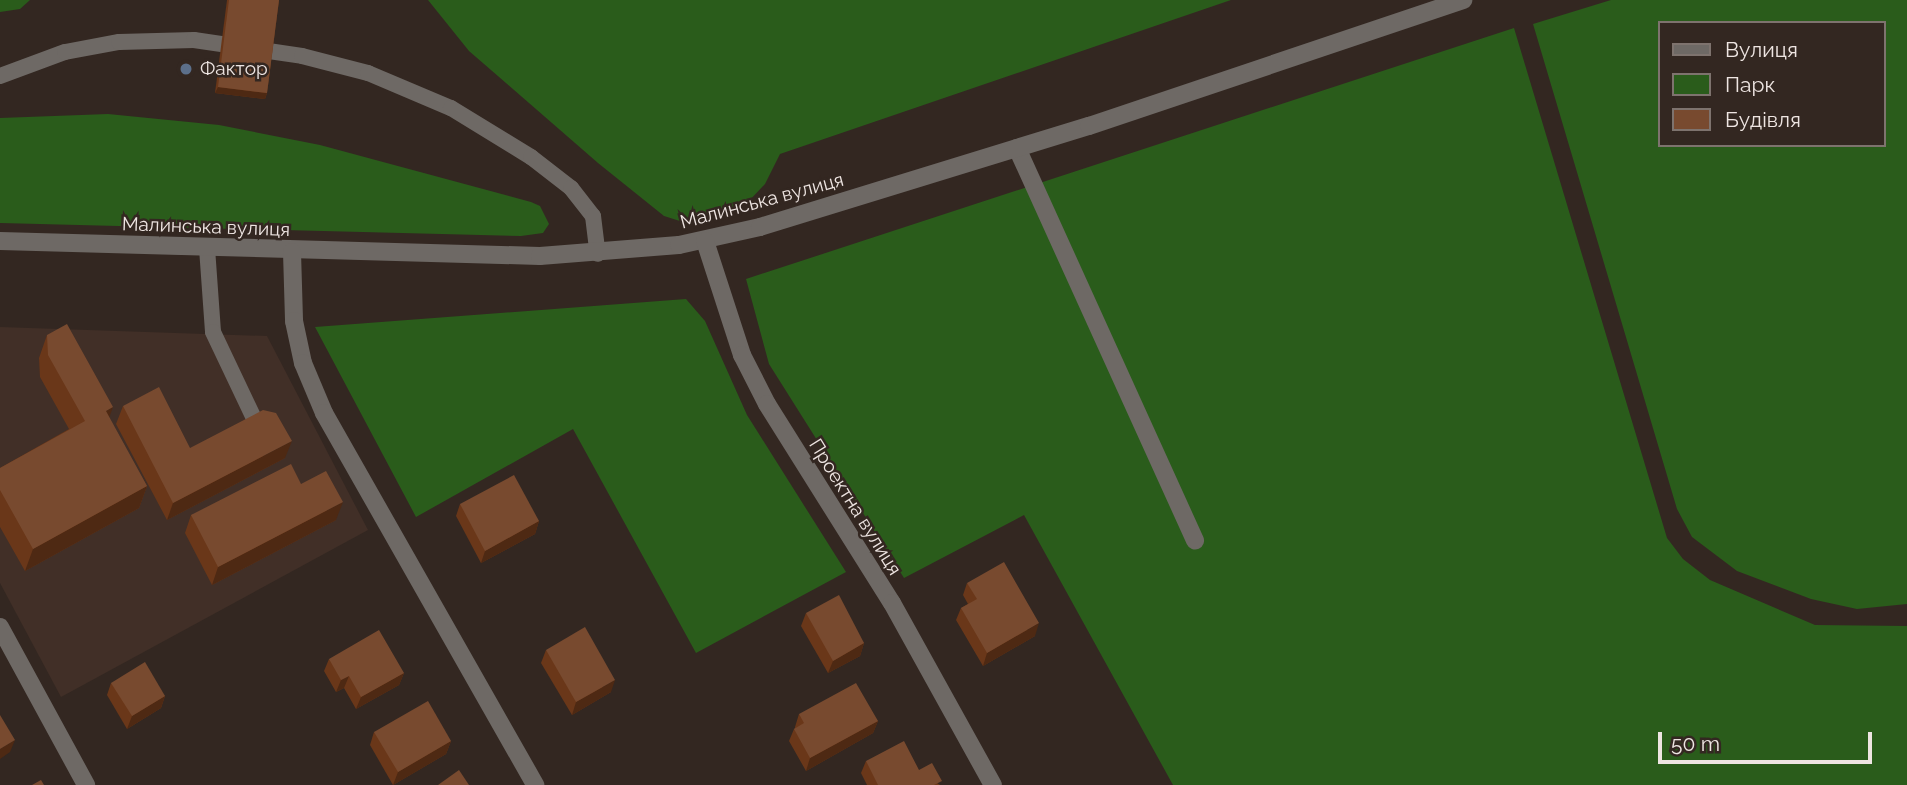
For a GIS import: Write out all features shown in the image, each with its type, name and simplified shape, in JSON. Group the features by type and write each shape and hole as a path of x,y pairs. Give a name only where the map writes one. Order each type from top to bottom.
{"street":[{"name":"Малинська вулиця","path":"0,241 292,252 598,254 705,241 1017,148 1464,0"},
{"path":"1017,148 1195,540"},
{"name":"Проектна вулиця","path":"705,241 742,355 767,404 892,603 992,785"},
{"path":"292,252 294,321 303,363 324,413 535,785"},
{"path":"0,627 86,785"}],"lane":[{"path":"0,76 65,52 119,42 194,40 302,56 368,73 451,108 551,173 593,216 598,254"},
{"path":"207,248 213,332 263,437"}],"shaded area":[{"path":"0,327 267,336 368,530 61,697 0,583"}],"green space":[{"path":"0,0 30,0 20,9 0,12"},
{"path":"428,0 1231,0 780,154 765,184 748,202 716,216 683,222 664,216 598,163 469,51"},
{"path":"1611,0 1907,0 1907,604 1857,609 1811,599 1737,571 1692,537 1677,509 1533,24"},
{"path":"1514,28 1667,538 1683,559 1710,580 1815,625 1907,626 1907,785 1173,785 1024,515 904,578 769,364 746,279"},
{"path":"108,114 219,125 320,145 531,202 540,206 549,224 543,233 521,236 0,223 0,118"},
{"path":"686,299 705,321 747,415 846,572 696,653 573,429 416,517 315,327"}],"building":[{"path":"229,0 279,0 267,93 218,87"},
{"path":"67,324 113,407 106,411 147,486 33,549 0,490 0,468 85,421 48,355 47,335"},
{"path":"159,387 190,448 263,410 276,413 292,441 173,503 123,406"},
{"path":"291,464 301,484 326,471 343,502 218,567 191,515"},
{"path":"514,475 539,521 485,551 460,504"},
{"path":"1004,562 1039,623 987,653 961,608 977,599 967,583"},
{"path":"839,595 864,643 833,661 806,613"},
{"path":"585,627 615,680 576,702 546,650"},
{"path":"379,630 404,673 361,697 349,676 341,680 329,659"},
{"path":"145,662 165,696 132,716 111,683"},
{"path":"856,683 878,721 810,758 794,729 804,723 799,714"},
{"path":"428,701 451,741 398,772 374,732"},
{"path":"0,715 15,740 0,749"},
{"path":"904,741 919,770 932,763 942,781 934,785 878,785 866,761"},
{"path":"459,770 469,785 438,785"}],"place":[{"name":"Фактор","path":"186,69"}]}
